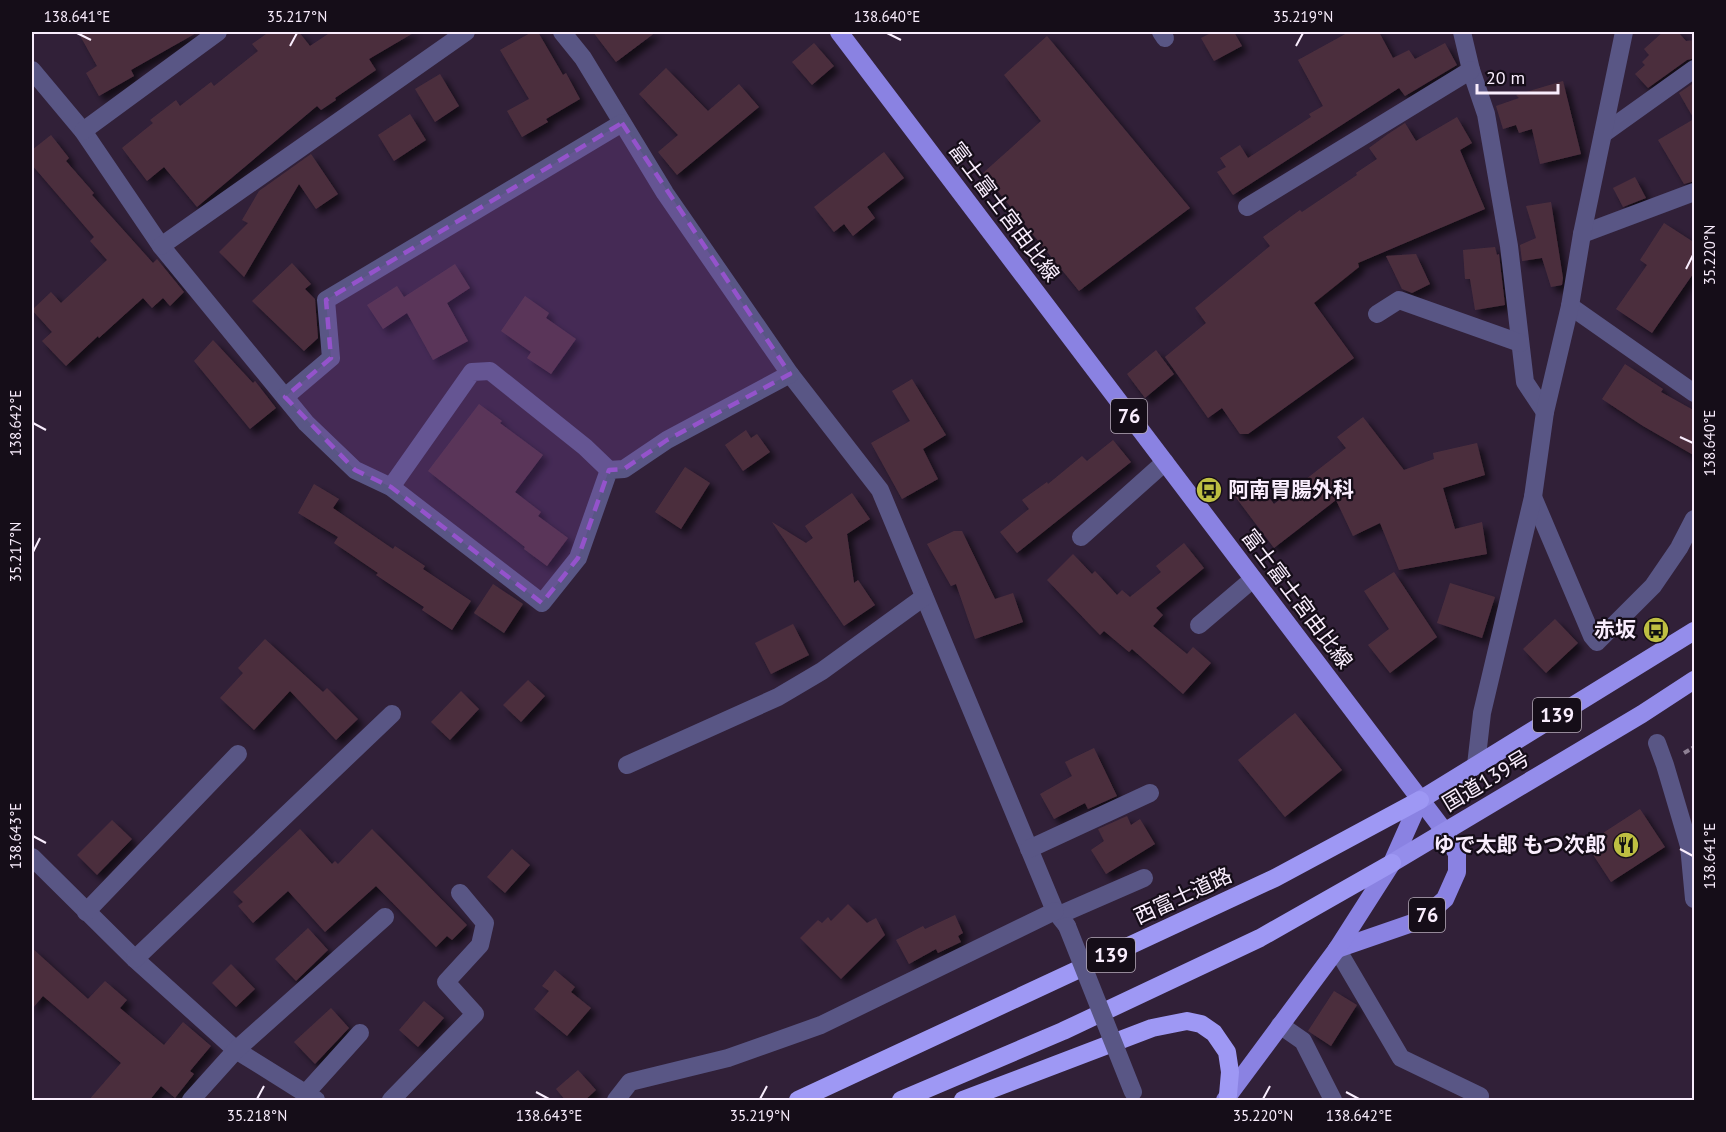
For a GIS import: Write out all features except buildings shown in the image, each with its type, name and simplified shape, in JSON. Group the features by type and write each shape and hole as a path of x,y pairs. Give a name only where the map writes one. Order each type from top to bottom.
{"highway":[{"name":"国道139号","path":"1420,800 1695,631"},
{"name":"国道139号","path":"1392,862 1695,681"},
{"name":"西富士道路","path":"798,1101 1275,878 1420,800"},
{"name":"139","path":"901,1101 1063,1031 1260,938 1392,862"},
{"path":"963,1101 1152,1028 1187,1021 1201,1024 1214,1033 1227,1052 1230,1072 1227,1098"}],"main road":[{"name":"富士富士宮由比線","path":"839,32 1445,832 1457,854 1457,872 1445,899 1421,920 1336,949"},
{"path":"1227,1098 1336,949 1392,862 1420,800"}],"street":[{"path":"83,131 218,32"},
{"path":"162,246 466,32"},
{"path":"562,32 583,58 665,194 790,374 880,490 1134,1096"},
{"path":"1462,32 1471,70 1486,114 1509,246 1525,382 1545,412"},
{"path":"1476,765 1482,713 1533,497 1545,412 1570,306 1582,234 1623,32"},
{"path":"1603,134 1695,69"},
{"path":"32,70 83,131 162,246 306,423 355,470 391,487 542,603 578,558 609,471"},
{"path":"1247,207 1471,70"},
{"path":"285,397 331,358 326,300 622,123"},
{"path":"1582,234 1695,192"},
{"path":"1377,314 1399,300 1520,343"},
{"path":"1570,306 1695,393"},
{"path":"391,487 472,372 490,371 585,447 609,471"},
{"path":"609,471 624,469 667,440 790,374"},
{"path":"1081,537 1164,462"},
{"path":"1533,497 1592,636 1597,642 1653,586 1679,548 1695,519"},
{"path":"1199,625 1253,579"},
{"path":"627,765 778,697 822,671 924,597"},
{"path":"135,959 392,714"},
{"path":"1657,743 1689,846 1695,899"},
{"path":"86,912 238,754"},
{"path":"1029,849 1150,793"},
{"path":"32,857 135,959 236,1050 310,1097 360,1033"},
{"path":"616,1101 630,1082 728,1058 821,1025 1144,878"},
{"path":"391,1101 476,1014 446,982 480,945 485,923 459,893"},
{"path":"191,1101 236,1050 385,916"},
{"path":"1336,949 1401,1058 1480,1096"},
{"path":"1280,1025 1303,1041 1333,1101"}],"highlighted area":[{"path":"622,123 790,374 667,440 624,469 609,470 578,558 542,603 391,487 355,470 285,397 331,358 326,300"}],"place":[{"name":"阿南胃腸外科","path":"1209,490"},
{"name":"赤坂","path":"1656,630"},
{"name":"ゆで太郎 もつ次郎","path":"1626,845"}]}
